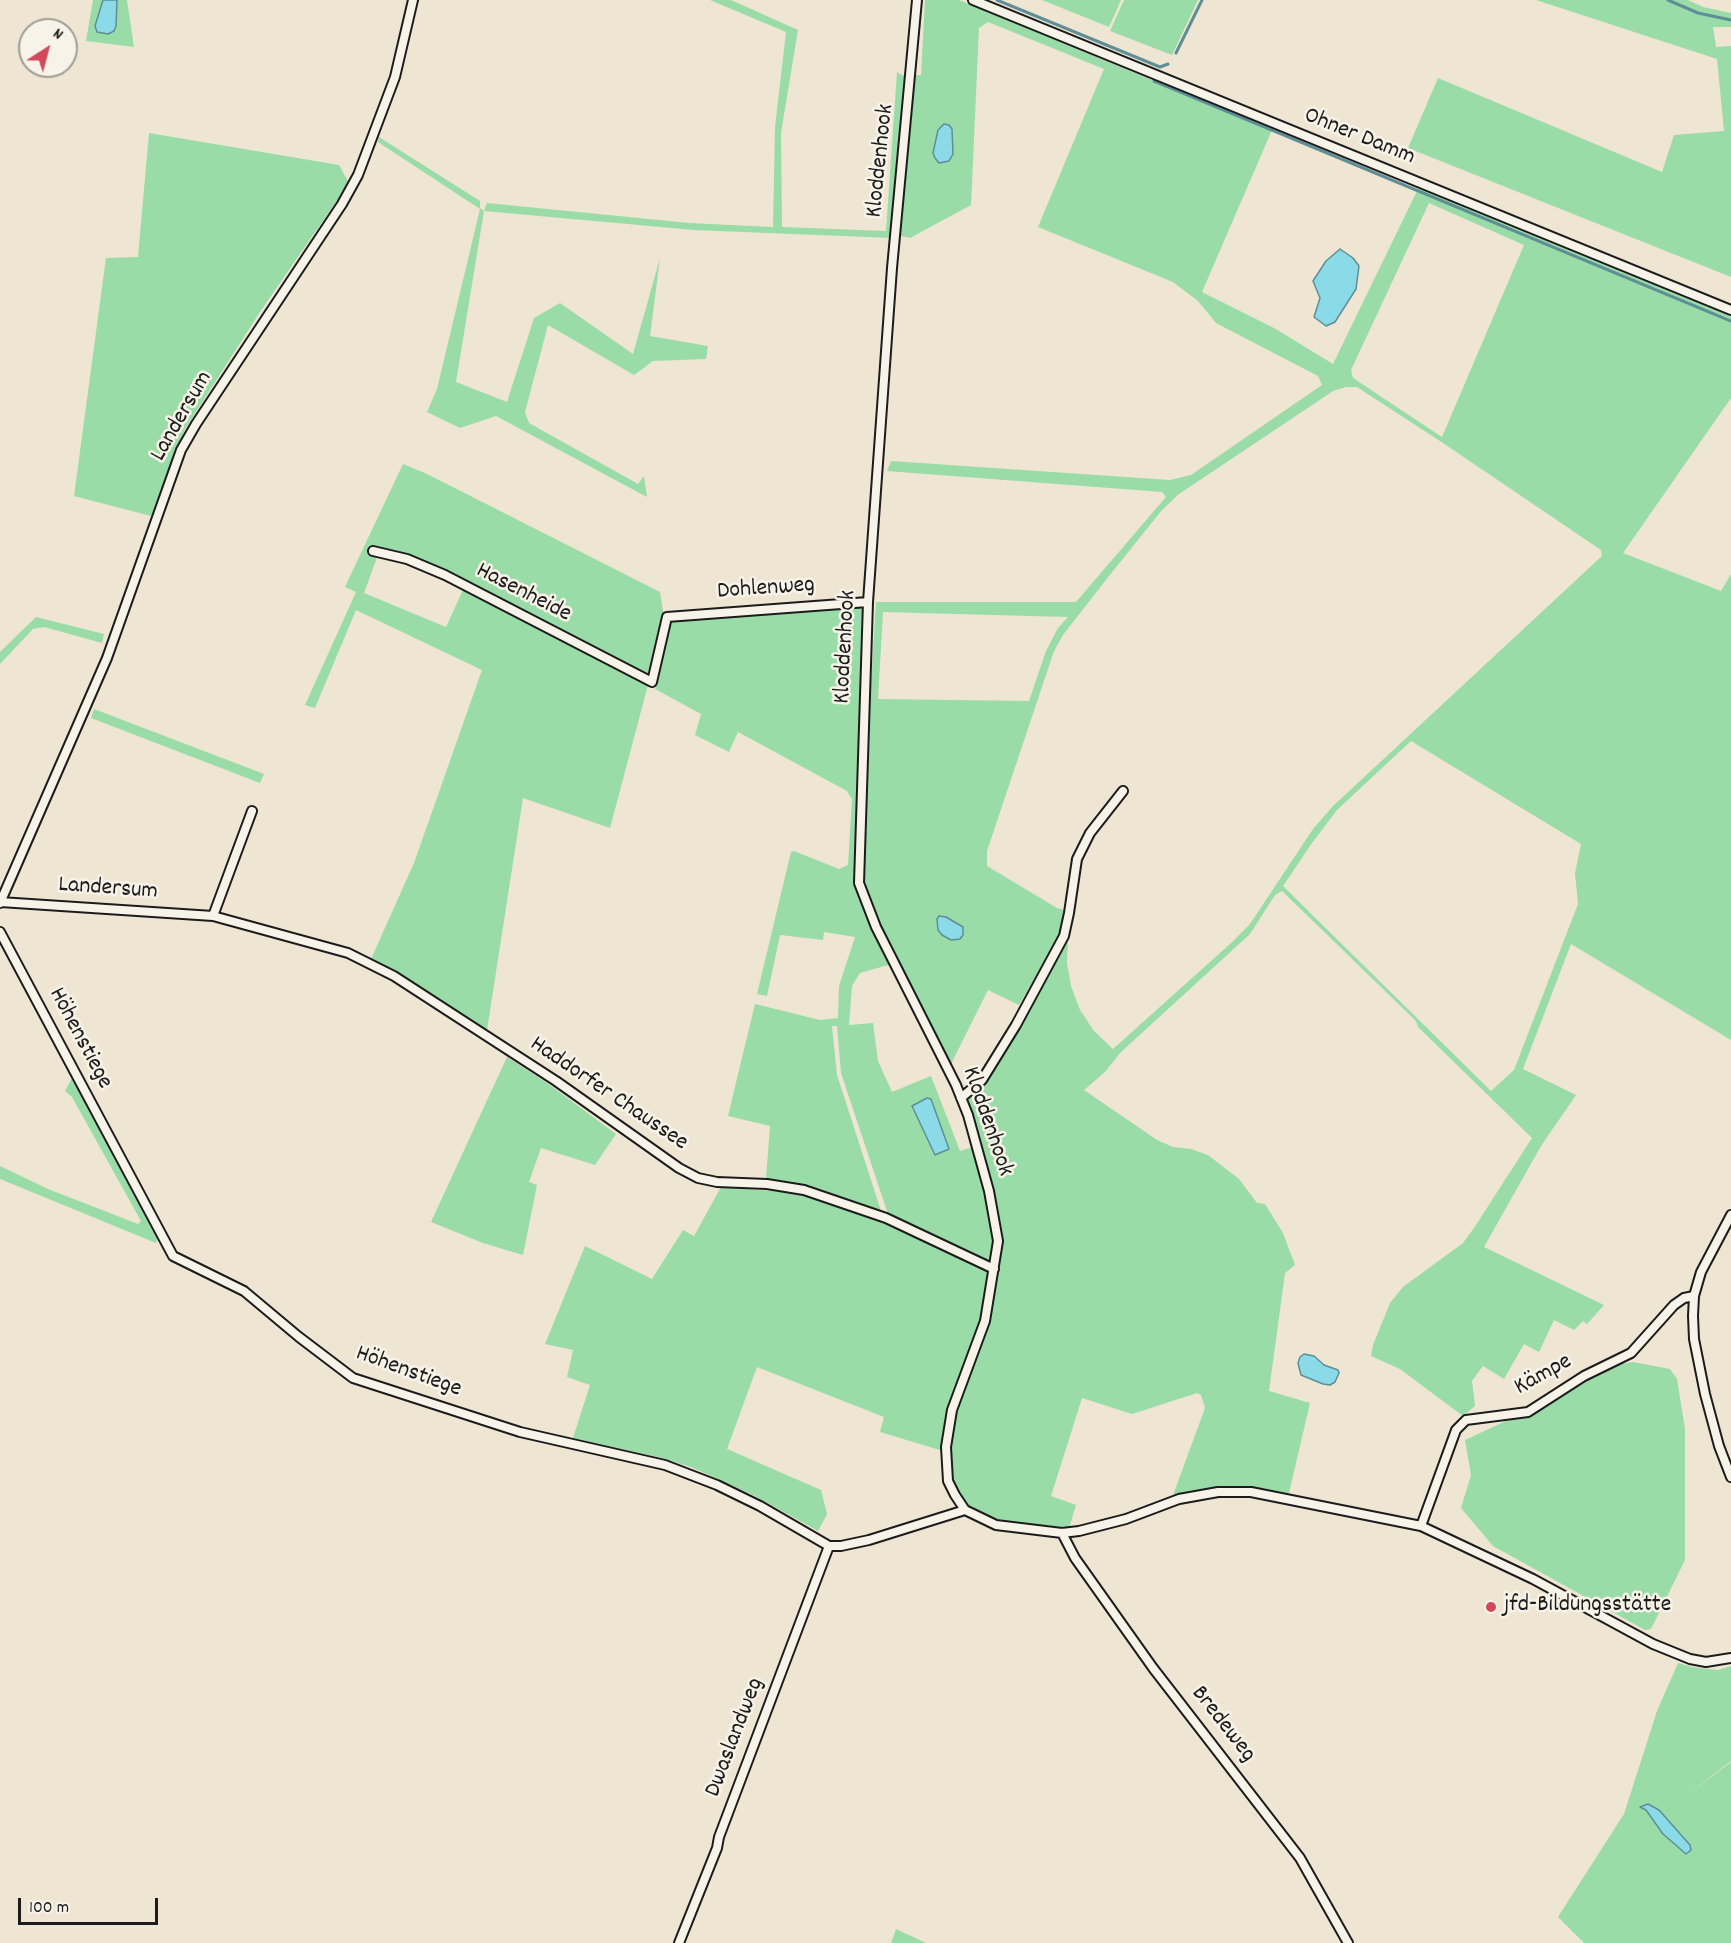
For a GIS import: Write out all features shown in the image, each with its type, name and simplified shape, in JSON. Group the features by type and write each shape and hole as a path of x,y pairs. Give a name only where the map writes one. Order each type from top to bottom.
{"street":[{"name":"Landersum","path":"213,916 0,902 107,658 181,450 342,204 358,175 395,77 413,0"},
{"name":"Kloddenhook","path":"917,0 892,268 868,602 859,883 876,927 968,1115 989,1191 998,1241 985,1322 952,1410 946,1447 948,1480 965,1510"},
{"name":"Ohner Damm","path":"973,0 1731,310"},
{"name":"Hasenheide","path":"373,550 406,559 445,575 652,682 667,617"},
{"name":"Dohlenweg","path":"667,617 868,602"},
{"path":"961,1098 982,1080 1005,1044 1064,936 1077,859 1090,833 1123,791"},
{"path":"213,916 252,811"},
{"name":"Haddorfer Chaussee","path":"213,916 348,953 394,976 556,1081 680,1168 698,1178 717,1182 767,1184 804,1190 886,1218 994,1269"},
{"name":"Höhenstiege","path":"0,932 173,1256 244,1291 298,1337 353,1378 520,1432 665,1465 760,1506 828,1546"},
{"path":"1731,1215 1701,1272 1694,1296 1694,1339 1705,1394 1719,1446 1731,1477"},
{"name":"Kämpe","path":"1421,1526 1456,1430 1466,1420 1528,1412 1584,1376 1631,1353 1674,1305 1684,1298 1694,1296"},
{"path":"828,1546 841,1546 869,1540 965,1510 996,1525 1062,1533 1126,1519 1179,1499 1218,1492 1251,1492 1421,1526 1533,1579 1653,1644 1690,1659 1706,1662 1731,1658"},
{"name":"Bredeweg","path":"1062,1533 1075,1558 1153,1668 1300,1858 1348,1943"},
{"name":"Dwaslandweg","path":"679,1943 717,1848 719,1837 828,1546"}],"green space":[{"path":"93,0 103,0 95,26 116,26 117,0 127,0 134,47 86,41"},
{"path":"710,0 731,0 798,30 781,133 782,227 886,231 897,72 902,75 921,75 925,0 959,0 1272,130 1202,292 1274,328 1333,364 1418,189 1433,192 1731,316 1731,398 1623,553 1721,591 1731,574 1731,1040 1571,944 1523,1069 1576,1095 1541,1146 1484,1247 1604,1305 1587,1324 1583,1321 1574,1330 1554,1320 1539,1352 1524,1344 1504,1379 1483,1366 1472,1381 1475,1406 1463,1416 1400,1369 1371,1356 1373,1345 1390,1303 1403,1287 1463,1243 1532,1138 1282,891 1275,895 1250,934 1120,1053 1105,1072 1084,1090 1157,1140 1173,1147 1191,1149 1208,1155 1239,1179 1257,1203 1265,1204 1283,1233 1295,1265 1285,1273 1269,1391 1310,1403 1289,1493 1285,1495 1250,1487 1218,1487 1172,1498 1205,1408 1201,1395 1197,1393 1132,1414 1082,1398 1051,1496 1076,1505 1069,1528 1000,1522 968,1508 952,1480 949,1446 956,1412 987,1322 1002,1240 972,1115 965,1099 983,1084 1006,1049 1068,939 1067,963 1071,986 1080,1010 1094,1031 1113,1049 1250,924 1313,829 1333,806 1602,556 1601,550 1443,443 1357,387 1346,387 1333,391 1179,494 1162,510 1109,576 1063,635 1054,651 987,851 987,866 1057,908 1067,911 1060,935 1019,1005 988,990 950,1066 899,962 860,973 852,986 849,1025 873,1023 878,1061 892,1092 931,1076 960,1151 973,1147 986,1192 995,1241 982,1322 943,1451 880,1432 884,1417 757,1367 727,1449 821,1490 827,1514 818,1531 753,1495 691,1467 662,1458 573,1438 590,1385 567,1377 573,1350 545,1344 585,1246 652,1279 683,1230 694,1236 721,1187 801,1193 886,1222 889,1217 841,1073 837,1026 832,1026 837,1075 882,1214 804,1187 766,1179 770,1126 728,1116 755,1004 820,1020 838,1018 839,986 855,937 824,932 823,940 780,935 767,996 757,994 791,852 794,851 839,869 848,865 852,799 847,791 738,732 729,752 695,735 701,714 655,689 671,619 865,605 857,780 865,784 876,602 1076,602 1166,497 1162,492 887,471 891,461 1170,480 1191,475 1322,385 1318,376 1216,323 1198,301 1173,282 1038,227 1104,69 988,22 979,28 971,205 910,238 893,234 892,238 694,230 484,211 487,203 689,223 773,227 775,127 786,32","holes":["1429,203 1524,245 1442,437 1353,378 1351,370","883,612 1068,617 1058,628 1046,651 1029,701 878,699","1411,741 1581,844 1575,873 1578,904 1514,1070 1491,1091 1283,886 1337,810"]},
{"path":"1042,0 1121,0 1109,27"},
{"path":"1124,0 1198,0 1172,55 1110,31"},
{"path":"1536,0 1688,0 1703,7 1731,13 1731,27 1713,27 1716,47 1731,46 1731,277 1408,148 1438,78 1662,172 1674,135 1724,131 1717,59"},
{"path":"149,133 339,165 349,183 262,309 185,429 151,516 74,496 106,258 138,257"},
{"path":"379,137 480,201 480,208 484,211 456,382 507,402 534,318 560,303 633,354 660,258 650,336 708,346 706,359 653,361 634,375 548,325 525,412 529,423 638,484 644,476 647,497 496,416 460,428 427,412 437,389 480,209 378,142"},
{"path":"403,464 660,592 664,617 649,678 405,556 380,549 364,593 446,627 463,590 648,685 610,828 523,798 487,1030 371,959 414,863 482,670 356,610 315,708 305,705 356,592 345,587"},
{"path":"36,617 104,634 102,643 44,627 33,629 0,664 0,652"},
{"path":"94,709 264,774 260,783 91,718"},
{"path":"507,1057 550,1085 616,1134 595,1165 541,1148 529,1182 537,1185 523,1255 483,1243 431,1222"},
{"path":"72,1078 159,1236 156,1243 0,1179 0,1166 48,1189 138,1224 141,1221 72,1097 65,1091"},
{"path":"1633,1362 1670,1369 1677,1379 1685,1429 1685,1560 1651,1629 1645,1630 1493,1546 1461,1508 1471,1475 1465,1440 1510,1419 1529,1415 1544,1407 1573,1385 1615,1365"},
{"path":"1678,1663 1718,1670 1731,1666 1731,1761 1682,1799 1731,1762 1731,1943 1584,1943 1558,1917 1624,1814 1657,1711"},
{"path":"896,1929 926,1943 891,1943"}],"water":[{"path":"103,0 117,0 116,26 114,31 108,34 97,32 95,26"},
{"path":"944,124 949,125 952,129 953,154 949,161 939,163 933,153 938,130"},
{"path":"1340,249 1353,258 1359,266 1356,289 1335,322 1326,326 1314,317 1320,298 1313,281 1326,261"},
{"path":"939,916 946,917 963,927 963,935 960,939 951,940 942,935 938,930"},
{"path":"927,1098 931,1099 949,1149 935,1155 912,1106"},
{"path":"1304,1354 1314,1356 1324,1365 1338,1370 1335,1382 1330,1385 1323,1384 1301,1375 1298,1363"},
{"path":"1648,1804 1659,1810 1690,1845 1691,1850 1686,1854 1663,1834 1646,1810 1640,1807"}],"waterway":[{"path":"997,0 1160,67 1168,64"},
{"path":"1176,53 1202,0"},
{"path":"1668,0 1698,13 1731,20"},
{"path":"1154,81 1731,321"}],"place":[{"name":"jfd-Bildungsstätte","path":"1491,1607"}]}
